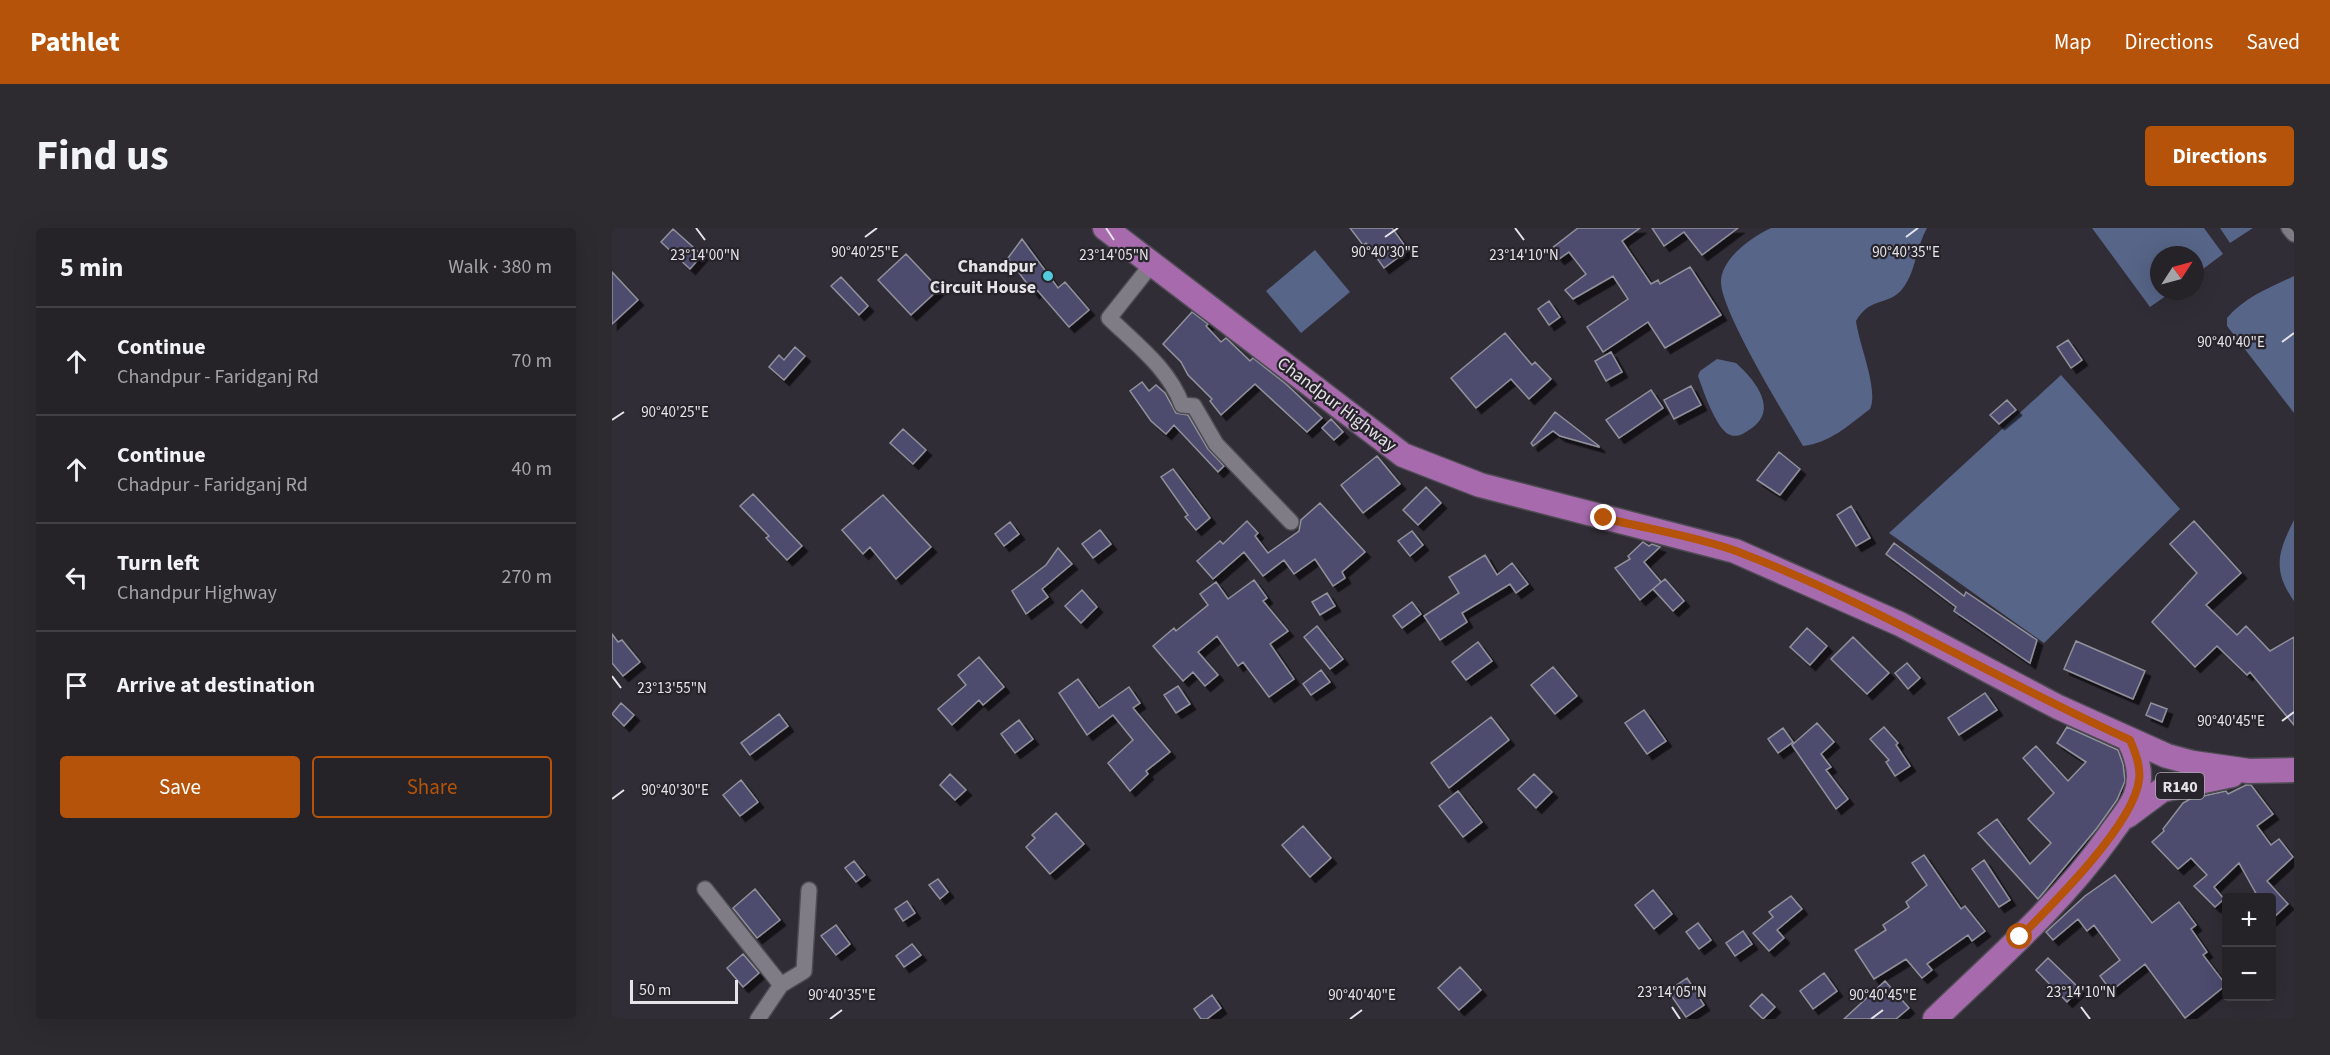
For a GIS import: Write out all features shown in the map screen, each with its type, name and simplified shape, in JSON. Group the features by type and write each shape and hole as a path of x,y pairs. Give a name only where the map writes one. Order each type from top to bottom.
{"main road":[{"name":"Chandpur Highway","path":"1105,228 1403,455 1480,485 1735,551 1900,624 2058,707 2130,740"},
{"name":"R140","path":"2130,740 2167,756 2193,763 2249,771 2294,770"},
{"name":"R140","path":"1935,1019 2066,891 2119,821 2135,798 2139,779 2137,758 2130,740"},
{"name":"R140","path":"2119,821 2162,790 2249,771"}],"street":[{"path":"2289,228 2294,234"},
{"path":"1152,264 1109,318 1154,361 1175,387 1182,405 1194,406 1216,444 1291,522"},
{"path":"705,889 781,986"},
{"path":"758,1019 781,986 804,971 809,890"}],"water":[{"path":"1771,228 1927,228 1911,274 1903,288 1892,298 1868,308 1856,321 1872,391 1870,409 1831,437 1803,446 1754,362 1723,294 1721,280 1727,263 1747,242"},
{"path":"2092,228 2204,228 2223,254 2204,268 2204,246 2150,246 2150,300 2160,300 2150,307"},
{"path":"2220,228 2253,228 2230,243"},
{"path":"1315,250 1350,292 1301,333 1266,291"},
{"path":"2294,276 2294,413 2227,326 2227,318 2250,299"},
{"path":"1717,359 1736,363 1751,378 1762,396 1763,414 1758,422 1739,435 1734,436 1723,430 1710,407 1698,376 1700,371"},
{"path":"2061,375 2180,509 2044,643 1889,533"},
{"path":"2294,520 2294,601 2282,580 2280,561 2284,542"}],"building":[{"path":"1350,228 1392,228 1408,250 1384,268 1366,243 1363,245"},
{"path":"1578,228 1640,228 1622,241 1651,284 1658,280 1660,284 1690,267 1721,315 1665,348 1648,322 1603,352 1587,327 1628,299 1613,276 1573,299 1565,290 1586,274 1569,252 1559,259 1551,249"},
{"path":"1652,228 1738,228 1702,255 1684,232 1664,246"},
{"path":"673,229 702,255 690,269 661,242"},
{"path":"1022,239 1058,288 1065,282 1089,310 1069,327 1037,290 1034,293 1008,258"},
{"path":"906,254 939,289 911,315 878,280"},
{"path":"612,272 638,300 612,324"},
{"path":"841,277 868,306 859,315 831,286"},
{"path":"1549,301 1560,317 1549,325 1538,309"},
{"path":"1192,312 1208,324 1206,326 1221,342 1226,338 1250,361 1253,358 1286,384 1322,418 1307,432 1255,384 1221,415 1210,401 1212,399 1188,375 1181,362 1163,344"},
{"path":"1505,333 1532,365 1535,362 1551,379 1529,399 1511,379 1476,408 1451,378"},
{"path":"2068,340 2082,360 2071,368 2057,347"},
{"path":"795,347 805,356 784,380 769,367 779,355 784,360"},
{"path":"1611,352 1622,372 1606,381 1595,361"},
{"path":"1142,382 1149,391 1156,385 1165,393 1176,413 1188,415 1208,449 1224,466 1218,472 1174,425 1166,434 1151,421 1130,391"},
{"path":"1691,386 1701,405 1674,419 1664,400"},
{"path":"1651,390 1663,408 1619,438 1606,420"},
{"path":"2007,400 2016,410 1999,424 1990,415"},
{"path":"1555,412 1599,447 1560,436 1553,431 1533,446 1531,443"},
{"path":"1331,419 1343,432 1334,440 1322,428"},
{"path":"903,429 926,450 913,464 890,443"},
{"path":"1779,452 1800,469 1780,495 1757,480"},
{"path":"1377,456 1400,484 1363,513 1341,485"},
{"path":"1173,469 1210,518 1196,530 1185,517 1188,515 1161,477"},
{"path":"1426,487 1441,503 1418,525 1403,510"},
{"path":"753,494 802,546 787,560 766,538 769,536 740,506"},
{"path":"883,495 931,547 896,579 870,547 863,554 842,530"},
{"path":"1320,503 1365,552 1342,572 1345,578 1333,586 1315,559 1294,574 1284,560 1263,576 1244,552 1213,579 1197,561 1220,541 1223,544 1247,521 1258,533 1255,536 1268,553 1299,531 1301,520"},
{"path":"1851,506 1870,538 1856,546 1837,515"},
{"path":"2194,521 2241,573 2206,605 2237,635 2246,626 2270,651 2294,637 2294,725 2250,672 2247,675 2217,646 2195,667 2152,622 2197,573 2170,544"},
{"path":"1010,522 1019,534 1004,546 995,534"},
{"path":"1100,530 1111,544 1093,558 1082,544"},
{"path":"1412,531 1423,545 1410,556 1398,541"},
{"path":"1643,542 1649,546 1652,544 1660,547 1644,562 1661,582 1640,600 1615,568 1630,559 1628,556"},
{"path":"1894,543 1964,596 1966,592 2037,640 2030,663 1954,611 1956,607 1886,554"},
{"path":"1058,548 1072,564 1042,589 1048,597 1026,614 1012,591 1046,565"},
{"path":"1485,555 1497,575 1512,563 1528,584 1516,593 1510,584 1462,613 1467,622 1440,640 1424,616 1459,593 1449,577"},
{"path":"1665,579 1684,601 1673,611 1653,589"},
{"path":"1254,580 1267,598 1263,601 1288,631 1270,644 1294,679 1269,697 1243,662 1238,666 1217,636 1198,652 1218,675 1205,686 1193,672 1183,681 1153,646 1174,628 1176,631 1208,605 1200,594 1216,582 1228,599"},
{"path":"1082,590 1097,607 1081,623 1065,606"},
{"path":"1327,593 1335,606 1320,615 1312,602"},
{"path":"1412,602 1421,614 1402,628 1393,616"},
{"path":"1317,626 1343,659 1330,669 1304,637"},
{"path":"1807,628 1827,646 1810,665 1790,647"},
{"path":"612,634 618,642 622,640 640,662 623,676 612,663"},
{"path":"1853,637 1889,673 1867,694 1831,659"},
{"path":"2076,641 2145,671 2133,699 2064,669"},
{"path":"1478,642 1492,661 1466,680 1452,662"},
{"path":"979,657 1004,687 983,705 979,700 952,725 938,709 966,685 958,675"},
{"path":"1907,663 1920,678 1908,689 1895,673"},
{"path":"1553,667 1577,696 1555,714 1531,685"},
{"path":"1321,670 1330,682 1311,695 1303,684"},
{"path":"1078,679 1099,708 1129,687 1140,703 1133,708 1170,752 1146,771 1148,774 1130,791 1108,763 1133,740 1113,715 1087,735 1059,693"},
{"path":"1178,686 1190,704 1176,713 1164,695"},
{"path":"1985,693 1997,710 1959,735 1948,718"},
{"path":"621,703 634,715 624,726 612,714"},
{"path":"2151,703 2167,709 2162,722 2146,715"},
{"path":"1644,710 1666,741 1647,754 1625,723"},
{"path":"779,714 788,726 750,755 741,743"},
{"path":"1491,717 1509,740 1449,788 1431,763"},
{"path":"1019,720 1033,739 1015,753 1001,734"},
{"path":"1817,723 1834,742 1821,754 1831,767 1826,770 1848,799 1836,809 1792,745"},
{"path":"1884,727 1898,743 1896,745 1910,766 1895,776 1886,762 1889,760 1870,739"},
{"path":"2067,727 2118,750 2125,781 2117,800 2097,828 2038,899 1978,833 1997,819 2030,864 2051,843 2028,819 2054,793 2023,758 2036,746 2068,781 2086,762 2057,743"},
{"path":"1783,728 1793,742 1778,753 1768,739"},
{"path":"950,774 966,790 955,800 940,785"},
{"path":"1534,774 1552,792 1536,808 1518,789"},
{"path":"741,780 758,802 740,816 723,795"},
{"path":"2246,785 2251,785 2273,814 2257,826 2271,845 2279,839 2293,857 2267,881 2288,904 2276,915 2276,893 2256,893 2239,863 2214,887 2222,897 2222,901 2215,907 2194,886 2207,875 2191,858 2178,869 2152,842 2164,831 2163,829 2183,803 2190,799 2226,791 2228,794"},
{"path":"1458,791 1482,822 1463,837 1439,806"},
{"path":"1056,813 1084,844 1050,874 1026,847 1035,838 1032,835"},
{"path":"1303,826 1331,858 1310,877 1282,845"},
{"path":"1924,855 1961,909 1965,906 1985,931 1972,941 1968,935 1927,964 1932,970 1922,978 1906,959 1874,979 1855,950 1886,930 1883,925 1909,907 1906,902 1927,885 1912,863"},
{"path":"1984,860 2010,900 1999,907 1972,869"},
{"path":"854,861 865,875 856,882 845,868"},
{"path":"2115,875 2152,923 2179,902 2196,925 2191,929 2207,952 2203,955 2222,980 2222,988 2185,1018 2145,964 2111,991 2100,976 2120,960 2094,925 2087,931 2078,919 2053,940 2046,932 2085,896"},
{"path":"938,879 948,892 940,899 929,885"},
{"path":"755,889 780,920 757,938 733,908"},
{"path":"1653,890 1672,914 1654,929 1635,905"},
{"path":"1791,896 1802,909 1777,930 1784,938 1769,951 1753,933 1773,917 1769,912"},
{"path":"907,901 915,913 903,921 895,909"},
{"path":"1698,923 1711,940 1699,949 1686,932"},
{"path":"836,925 850,944 836,955 821,936"},
{"path":"1743,931 1752,944 1735,956 1726,943"},
{"path":"912,944 921,955 904,967 896,956"},
{"path":"743,954 759,973 743,987 727,968"},
{"path":"2048,958 2080,989 2067,1002 2036,970"},
{"path":"1460,967 1481,990 1459,1010 1438,988"},
{"path":"1824,973 1837,991 1813,1009 1800,991"},
{"path":"1687,978 1704,1005 1686,1017 1668,991"},
{"path":"1885,981 1909,1008 1896,1019 1844,1019"},
{"path":"1762,994 1775,1007 1763,1019 1750,1006"},
{"path":"1212,995 1221,1008 1207,1019 1201,1019 1194,1009"}],"place":[{"name":"Chandpur Circuit House","path":"1048,276"}],"route":[{"path":"1604,518 1735,551 1900,624 2058,707 2130,740 2137,758 2139,779 2135,798 2092,860 2066,891 2020,937"}]}
